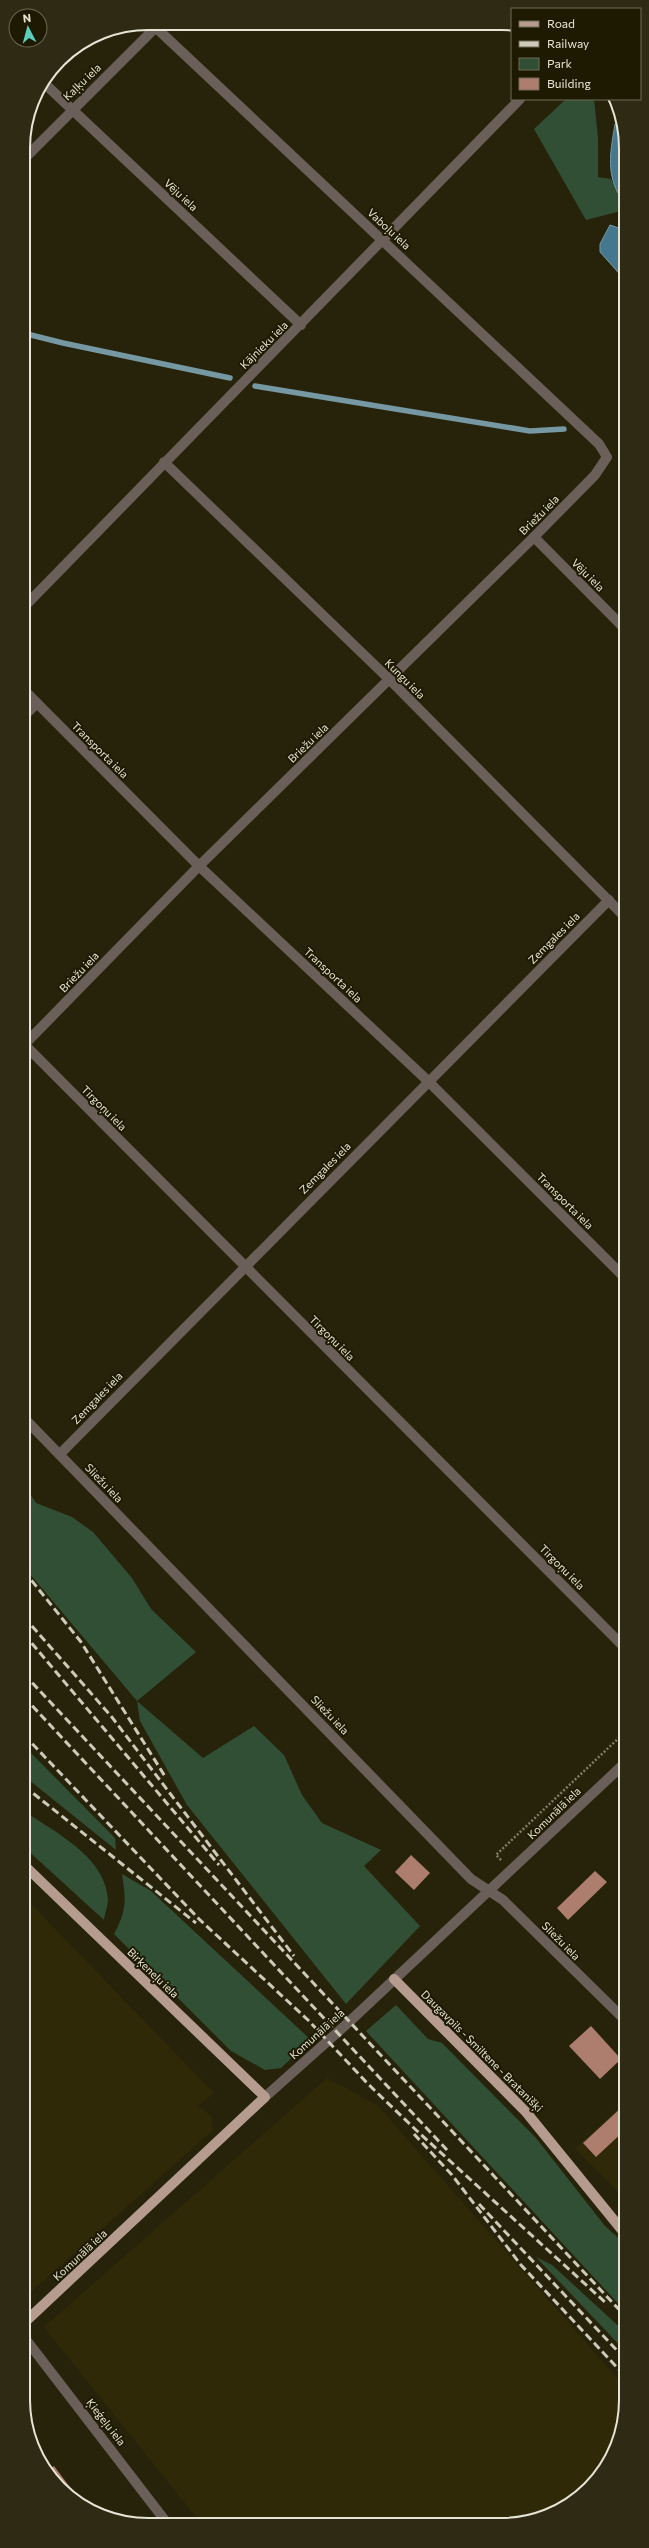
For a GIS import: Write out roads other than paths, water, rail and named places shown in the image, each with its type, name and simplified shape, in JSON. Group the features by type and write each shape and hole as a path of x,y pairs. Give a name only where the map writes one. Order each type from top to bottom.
{"main road":[{"name":"Birķeneļu iela","path":"30,1872 265,2097"},
{"name":"Daugavpils - Smiltene - Bratanišķi","path":"394,1979 526,2112 619,2226"},
{"name":"Komunālā iela","path":"30,2316 265,2097"}],"street":[{"name":"Kaļķu iela","path":"30,153 149,30"},
{"name":"Vaboļu iela","path":"161,30 599,444 607,457"},
{"name":"Vēju iela","path":"48,86 301,325"},
{"name":"Kājnieku iela","path":"30,601 164,462 301,325 519,100"},
{"name":"Briežu iela","path":"30,1039 199,866 534,538 595,475 607,457"},
{"name":"Kungu iela","path":"164,462 390,680 619,911"},
{"name":"Vēju iela","path":"534,538 619,623"},
{"name":"Transporta iela","path":"30,695 199,866 428,1081 619,1272"},
{"path":"30,711 37,703"},
{"name":"Zemgales iela","path":"60,1454 244,1266 609,900"},
{"name":"Tirgoņu iela","path":"30,1051 619,1641"},
{"name":"Sliežu iela","path":"30,1424 466,1873 503,1900 619,2014"},
{"name":"Komunālā iela","path":"265,2097 489,1891 619,1769"},
{"name":"Ķieģeļu iela","path":"30,2345 163,2518"}],"water":[{"path":"615,124 617,124 619,148 619,193 612,176 610,159"},
{"path":"610,225 619,228 619,273 600,252 600,244"}],"waterway":[{"path":"30,335 230,378"},
{"path":"255,386 530,431 564,429"}],"railway":[{"path":"30,1578 81,1642 166,1778"},
{"path":"30,1624 111,1716 294,1956"},
{"path":"30,1641 219,1865"},
{"path":"30,1680 619,2310"},
{"path":"30,1703 447,2150"},
{"path":"30,1741 199,1919 308,2020 368,2084 416,2130 606,2303"},
{"path":"30,1791 196,1923"},
{"path":"414,2134 452,2175 521,2265 619,2370"},
{"path":"479,2204 619,2353"}]}
